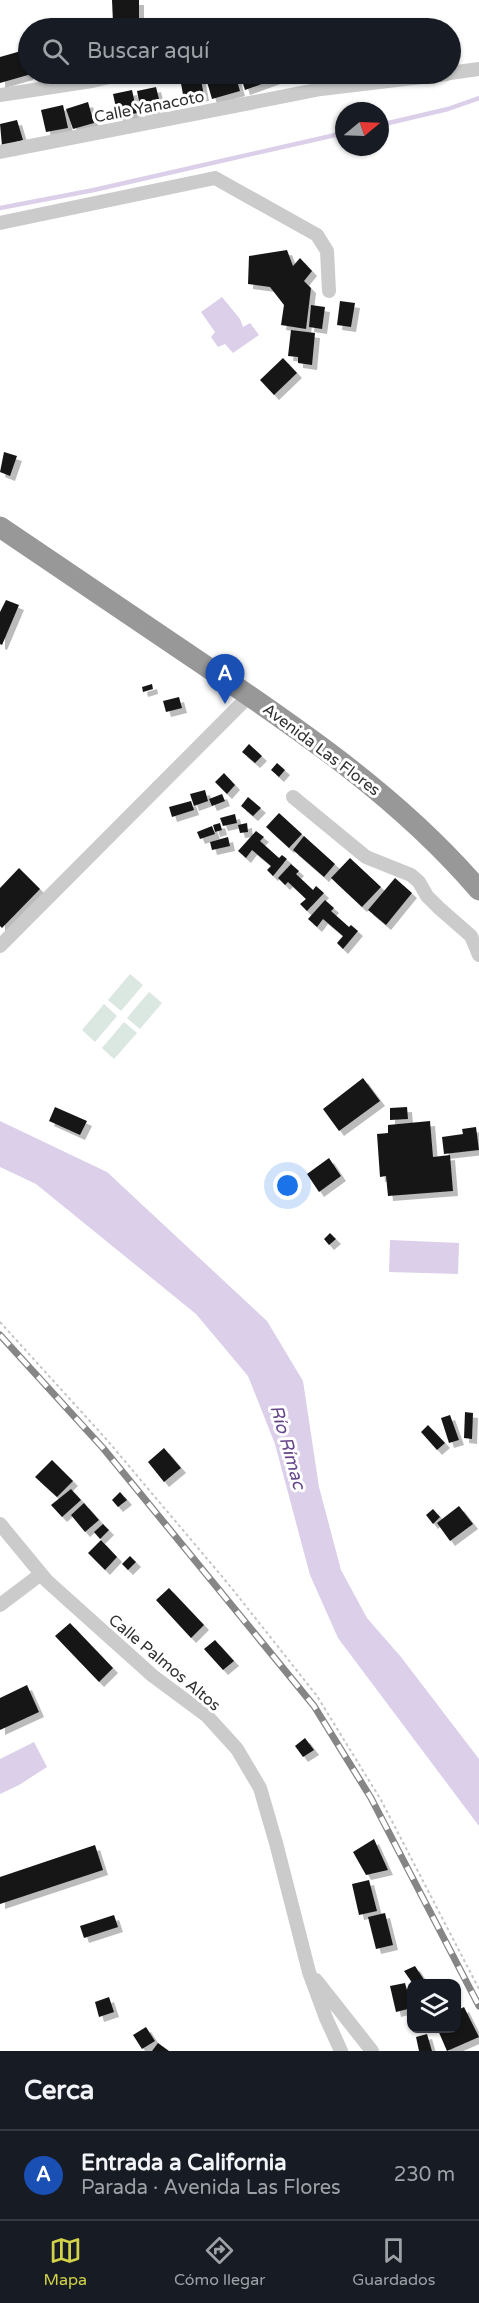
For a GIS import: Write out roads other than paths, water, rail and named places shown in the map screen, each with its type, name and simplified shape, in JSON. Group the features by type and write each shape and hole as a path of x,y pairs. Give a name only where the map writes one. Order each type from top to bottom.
{"highway":[{"name":"Avenida Las Flores","path":"0,526 314,740 386,797 464,872 479,890"}],"street":[{"name":"Calle Yanacoto","path":"461,71 479,69"},
{"path":"0,95 72,84"},
{"name":"Calle Yanacoto","path":"0,152 321,89 361,84"},
{"path":"0,223 215,178 317,235 327,251 329,291"},
{"path":"0,946 249,696"},
{"path":"292,797 366,856 411,875 439,909 471,936 479,955"},
{"name":"Calle Palmos Altos","path":"0,1524 41,1574 153,1676 207,1716 237,1749 260,1788 309,1972 341,2051"},
{"path":"0,1605 41,1574"},
{"path":"309,1972 372,2051"}],"water":[{"path":"222,297 240,319 243,327 250,323 259,335 233,353 225,344 218,347 211,337 215,332 201,312"},
{"name":"Río Rímac","path":"0,1121 107,1172 267,1321 303,1381 319,1487 341,1570 367,1618 401,1657 479,1759 479,1826 338,1638 310,1575 275,1444 248,1376 196,1314 36,1184 0,1167"},
{"path":"390,1240 459,1243 458,1274 389,1272"},
{"path":"34,1742 47,1767 0,1794 0,1759"}],"waterway":[{"path":"389,123 448,109 479,98"},
{"path":"0,208 94,190 335,135"}],"railway":[{"path":"0,1335 103,1448 314,1706 371,1798 479,2006"}],"place":[{"name":"Entrada a California","path":"225,704"}]}
